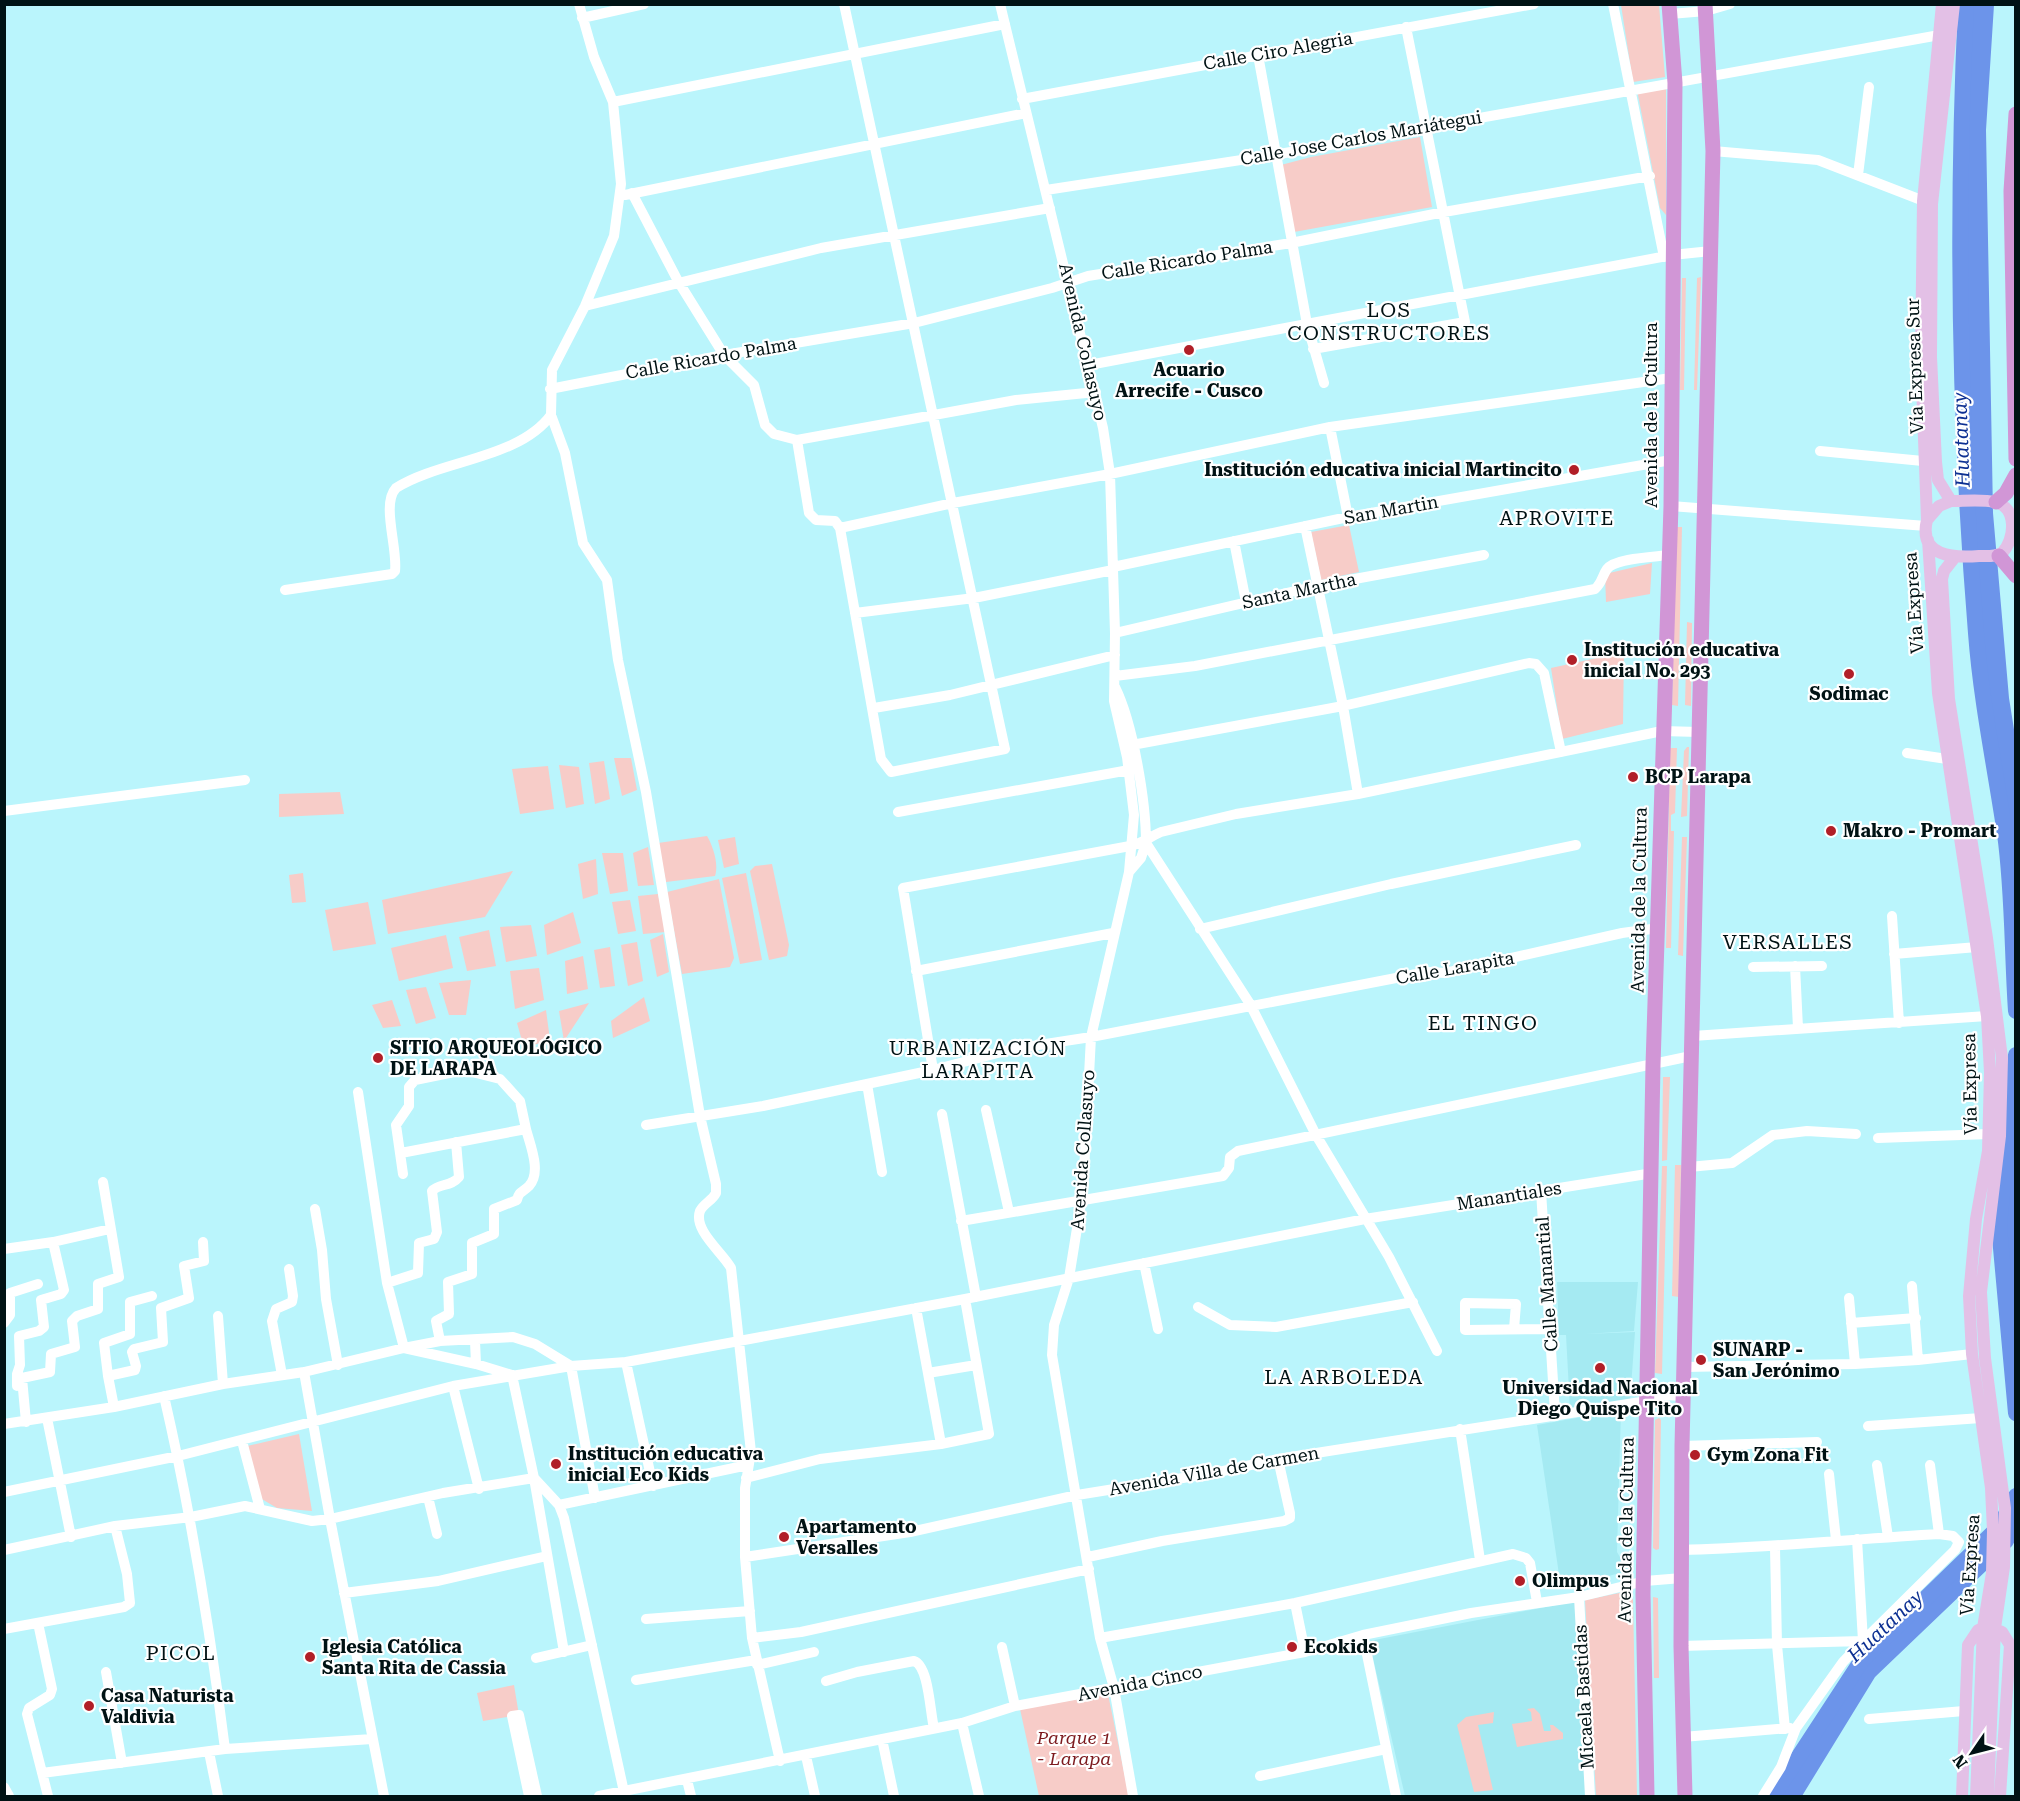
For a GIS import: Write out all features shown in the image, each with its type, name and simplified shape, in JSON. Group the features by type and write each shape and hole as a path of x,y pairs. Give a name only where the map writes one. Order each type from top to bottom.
{"highway":[{"path":"1685,1797 1681,1646 1682,1446 1713,151 1705,8"},
{"name":"Avenida de la Cultura","path":"1647,1797 1643,1687 1653,1065 1671,506 1668,256 1675,83 1670,9"},
{"path":"2016,114 2011,191 2016,459"},
{"path":"1995,502 2016,475"},
{"path":"1998,556 2016,576"}],"main road":[{"path":"1942,4 1939,35 1942,72"},
{"path":"1926,523 1938,506 1953,501 1995,502 2005,508 2014,523 2012,540 1998,556 1943,555 1928,540 1926,523 1930,462 1921,312 1928,203 1942,72 1952,32 1954,4"},
{"path":"1930,462 1938,480 1953,501"},
{"name":"Vía Expresa","path":"1928,540 1938,693 1987,1016 1990,1073 1989,1134 1970,1268 1972,1354 1991,1488 1993,1531 1989,1628 1976,1797"},
{"name":"Vía Expresa","path":"1957,557 1944,572 1942,579 1949,699 1989,950 2002,1058 2000,1136 1981,1292 1985,1358 2005,1508 2004,1566 1989,1628 1989,1797"},
{"name":"Vía Expresa","path":"1989,1628 2006,1637 2013,1663 1999,1793"},
{"name":"Vía Expresa","path":"1963,1793 1968,1645 1972,1637 1989,1628"}],"street":[{"path":"579,4 594,57 613,102 621,184 614,236 585,306 552,370 551,415 565,453 583,543 607,580 618,660 646,792 700,1116 716,1193 700,1211 699,1218 704,1234 719,1249 731,1268 751,1452 746,1478 745,1557 752,1638 780,1761"},
{"path":"582,18 644,4"},
{"path":"797,440 809,513 816,520 835,521 840,528 874,708 881,759 891,772 1000,752 1006,746 844,4"},
{"name":"Avenida Collasuyo","path":"1000,4 1096,392 1110,474 1115,682 1121,700 1146,843 1141,858 1129,872"},
{"name":"Calle Ciro Alegria","path":"1023,99 1534,4"},
{"path":"1613,4 1629,89 1668,256"},
{"path":"1670,9 1705,8 1730,4"},
{"path":"613,102 856,51 1005,24"},
{"path":"1313,349 1465,322 1406,27"},
{"name":"Calle Jose Carlos Mariátegui","path":"1046,190 1274,155 1952,32"},
{"path":"1258,55 1274,155 1307,324 1324,383"},
{"path":"1858,175 1869,87"},
{"path":"619,197 1026,113"},
{"path":"1713,151 1818,160 1928,203"},
{"name":"Calle Ricardo Palma","path":"550,389 724,354 915,322 1088,276 1292,243 1444,212 1650,176"},
{"path":"632,193 678,281 724,354 754,385 765,425 769,430 797,440 1016,400 1096,392"},
{"path":"585,306 678,281 821,248 1050,208"},
{"path":"1089,365 1459,294 1668,256 1711,251"},
{"path":"840,528 1330,427 1671,378"},
{"path":"285,590 392,574 397,561 389,500 396,488 515,442 535,432 551,415"},
{"path":"1330,427 1348,517"},
{"path":"1820,451 1930,462"},
{"name":"San Martin","path":"855,614 974,598 1348,517 1671,460"},
{"path":"1671,506 1926,523"},
{"path":"1305,526 1343,706 1358,794"},
{"path":"1234,541 1246,602"},
{"name":"Santa Martha","path":"1115,633 1317,586 1484,555"},
{"path":"1115,682 1329,639 1595,590 1601,584 1608,567 1617,562 1669,555"},
{"path":"874,708 950,695 1115,655"},
{"path":"1131,753 1529,663 1536,664 1544,673 1561,752"},
{"path":"933,1070 903,888 1146,843 1153,835 1161,832 1236,814 1358,794 1662,731 1699,732"},
{"name":"Avenida Collasuyo","path":"1131,753 1129,770 1134,815 1129,872 1113,933 1091,1037 1082,1202 1069,1278 1054,1325 1052,1355 1100,1638 1114,1688 1133,1797"},
{"path":"1907,753 1947,759"},
{"path":"898,812 1129,770"},
{"path":"4,811 245,780"},
{"path":"1146,843 1250,1004 1316,1135 1413,1302 1437,1352"},
{"path":"1200,929 1391,884 1576,845"},
{"path":"1892,916 1899,1023"},
{"name":"Calle Larapita","path":"646,1125 763,1106 933,1070 1013,1049 1091,1037 1250,1004 1428,972 1445,973 1622,933 1659,928"},
{"path":"916,971 1113,933"},
{"path":"1894,954 1977,947"},
{"path":"1795,966 1798,1028"},
{"path":"1754,968 1822,966"},
{"path":"1693,1036 1987,1016"},
{"path":"961,1221 1223,1176 1229,1168 1230,1157 1238,1151 1691,1056"},
{"path":"403,1174 396,1125 410,1106 411,1082 464,1070 500,1078 513,1090 520,1101 535,1172 529,1186 521,1191 517,1200 494,1209 494,1234 472,1242 472,1274 448,1282 449,1314 436,1321 440,1341"},
{"path":"867,1084 882,1172"},
{"path":"358,1092 387,1283 404,1348"},
{"path":"986,1110 1009,1212"},
{"path":"746,1478 820,1459 940,1444 989,1434 976,1365 961,1221 942,1114"},
{"path":"400,1153 526,1129"},
{"path":"1689,1167 1732,1163 1773,1136 1808,1131 1856,1134"},
{"path":"1878,1138 1989,1134"},
{"path":"387,1283 418,1273 419,1243 434,1239 437,1232 432,1191 435,1187 452,1184 459,1177 456,1142"},
{"name":"Manantiales","path":"4,1492 242,1441 453,1386 571,1366 626,1362 970,1298 1365,1219 1653,1173"},
{"path":"24,1422 22,1378 50,1372 51,1354 75,1347 72,1321 77,1316 98,1310 98,1284 119,1276 103,1182"},
{"name":"Calle Manantial","path":"1540,1191 1555,1413"},
{"path":"315,1209 322,1250 326,1299 338,1365"},
{"path":"4,1249 53,1242 110,1229"},
{"path":"24,1422 16,1379 20,1365 18,1340 22,1334 39,1332 44,1328 41,1300 61,1294 64,1290 53,1242"},
{"path":"108,1376 135,1370 132,1352 134,1349 163,1342 161,1308 189,1298 184,1266 204,1261 203,1242"},
{"path":"1144,1263 1158,1329"},
{"path":"282,1375 273,1313 291,1302 293,1296 290,1269"},
{"path":"4,1323 10,1315 10,1293 38,1284"},
{"path":"1912,1286 1918,1360"},
{"path":"114,1407 104,1343 130,1334 130,1302 152,1296"},
{"path":"1849,1298 1855,1364"},
{"path":"1198,1307 1230,1325 1276,1327 1413,1302"},
{"path":"1514,1329 1516,1304 1465,1303 1464,1330 1550,1329"},
{"path":"916,1308 940,1444"},
{"path":"218,1316 223,1384"},
{"path":"1851,1323 1916,1318"},
{"path":"4,1424 114,1407 223,1384 304,1372 440,1341 475,1341 513,1337 535,1344 571,1366 596,1498"},
{"path":"475,1341 476,1364"},
{"path":"404,1348 476,1364 512,1375 534,1478 564,1652"},
{"path":"1684,1367 1855,1364 1972,1354"},
{"path":"626,1362 653,1486"},
{"path":"928,1373 976,1365"},
{"path":"304,1372 384,1797"},
{"path":"453,1386 479,1489"},
{"name":"Avenida Villa de Carmen","path":"745,1557 910,1532 1077,1496 1214,1473 1278,1459 1555,1413 1647,1401 1664,1395 1683,1396"},
{"path":"164,1396 191,1517 209,1625 225,1749"},
{"path":"47,1418 58,1481 72,1537"},
{"path":"1868,1426 1981,1418"},
{"path":"1460,1430 1480,1560"},
{"path":"242,1441 260,1509"},
{"path":"1682,1446 1817,1442"},
{"path":"1088,1557 1162,1541 1284,1521 1290,1518 1278,1459"},
{"path":"1877,1465 1888,1537"},
{"path":"1930,1465 1939,1534"},
{"path":"559,1505 748,1466"},
{"path":"1830,1474 1836,1540"},
{"path":"4,1550 115,1526 191,1517 244,1506 312,1521 330,1519 428,1497 534,1478"},
{"path":"534,1478 559,1505 624,1792"},
{"path":"428,1497 437,1534"},
{"path":"4,1629 124,1607 130,1603 127,1574 115,1526"},
{"path":"1682,1550 1774,1548 1836,1540 1939,1534 1957,1539 1959,1546 1843,1662 1795,1728 1781,1767 1763,1797"},
{"path":"1857,1539 1863,1641"},
{"path":"1774,1548 1777,1645 1795,1728"},
{"path":"1100,1638 1295,1603 1513,1554 1526,1558 1532,1569 1537,1602"},
{"path":"344,1593 438,1581 547,1556"},
{"path":"752,1638 801,1632 1089,1569"},
{"name":"Avenida Cinco","path":"600,1796 962,1723 1015,1706 1305,1652 1363,1635 1537,1602 1579,1597 1645,1581 1683,1578"},
{"name":"Micaela Bastidas","path":"1579,1597 1590,1797"},
{"path":"1295,1603 1305,1652"},
{"path":"646,1619 750,1611"},
{"path":"38,1623 52,1689 46,1699 29,1708 28,1720 48,1797"},
{"path":"1363,1635 1396,1797"},
{"path":"1681,1646 1863,1641"},
{"path":"536,1658 592,1645"},
{"path":"1002,1647 1015,1706"},
{"path":"636,1680 756,1663 814,1652"},
{"path":"826,1682 857,1672 914,1661 919,1663 924,1672 934,1728"},
{"path":"106,1672 122,1764"},
{"path":"1869,1719 1964,1711"},
{"path":"529,1797 512,1716 519,1715 537,1797"},
{"path":"962,1723 979,1797"},
{"path":"1683,1737 1795,1728"},
{"path":"42,1773 225,1749 372,1739"},
{"path":"882,1739 894,1797"},
{"path":"1260,1776 1386,1749"},
{"path":"209,1752 218,1797"},
{"path":"806,1756 815,1797"},
{"path":"687,1780 691,1797"},
{"path":"4,1787 9,1797"}],"shaded area":[{"path":"1557,1282 1638,1282 1634,1331 1584,1334 1635,1332 1630,1401 1570,1409 1566,1335 1559,1335"},
{"path":"1621,1410 1617,1552 1628,1571 1561,1588 1537,1425"},
{"path":"1577,1601 1588,1796 1405,1796 1369,1641"}],"green space":[{"path":"1621,5 1659,5 1665,77 1633,82"},
{"path":"1666,87 1666,215 1660,208 1637,90"},
{"path":"1420,137 1432,207 1294,232 1281,165 1311,157"},
{"path":"1701,277 1697,390 1694,390 1697,278"},
{"path":"1682,278 1686,278 1684,390 1680,390"},
{"path":"1349,525 1359,572 1321,580 1311,532"},
{"path":"1676,527 1682,527 1678,706 1672,705"},
{"path":"1652,563 1650,594 1606,602 1605,574"},
{"path":"1687,622 1692,623 1691,706 1685,705"},
{"path":"1624,652 1623,724 1562,739 1551,668"},
{"path":"1689,747 1687,816 1681,817 1684,751"},
{"path":"1670,748 1677,748 1675,813 1671,815 1671,831 1674,831 1671,948 1666,948"},
{"path":"614,758 631,758 637,790 622,796"},
{"path":"604,761 610,799 595,804 589,763"},
{"path":"559,765 579,767 584,804 566,808"},
{"path":"548,766 554,809 520,814 512,769"},
{"path":"340,792 344,814 279,817 279,794"},
{"path":"707,836 715,855 715,876 666,882 658,843"},
{"path":"735,837 739,864 724,868 718,840"},
{"path":"1682,837 1687,837 1683,956 1678,955"},
{"path":"648,847 654,885 638,886 633,853"},
{"path":"602,853 623,853 628,891 610,894"},
{"path":"596,859 598,894 583,899 578,864"},
{"path":"772,864 789,945 787,956 769,960 750,871 755,866"},
{"path":"513,871 485,917 388,934 382,900"},
{"path":"303,873 306,902 292,903 289,875"},
{"path":"746,873 762,960 740,964 722,878"},
{"path":"719,879 734,958 730,967 682,974 667,892"},
{"path":"658,894 666,932 643,934 638,896"},
{"path":"630,900 636,931 618,934 612,902"},
{"path":"368,902 376,944 333,951 325,910"},
{"path":"573,912 581,943 547,955 544,925"},
{"path":"531,925 537,956 506,962 500,927"},
{"path":"489,930 496,966 467,971 459,937"},
{"path":"663,934 669,972 657,977 650,940"},
{"path":"446,935 453,968 399,981 391,948"},
{"path":"637,942 643,981 628,986 621,945"},
{"path":"610,947 615,986 600,988 594,950"},
{"path":"583,956 588,989 567,994 565,961"},
{"path":"539,968 544,1000 515,1009 510,971"},
{"path":"471,980 466,1015 449,1015 439,983"},
{"path":"426,987 436,1018 416,1024 406,990"},
{"path":"644,997 650,1021 613,1038 611,1021"},
{"path":"392,1000 401,1026 383,1028 372,1005"},
{"path":"589,1003 564,1041 559,1011"},
{"path":"546,1010 550,1040 524,1048 517,1023"},
{"path":"1663,1077 1670,1077 1667,1160 1662,1161"},
{"path":"1675,1165 1681,1165 1679,1297 1672,1296"},
{"path":"1662,1166 1667,1166 1662,1374 1655,1373"},
{"path":"1659,1418 1661,1420 1659,1549 1656,1550 1653,1548 1655,1420"},
{"path":"299,1434 312,1511 277,1508 260,1498 247,1446"},
{"path":"1629,1591 1633,1600 1637,1796 1596,1796 1585,1600"},
{"path":"1653,1597 1658,1598 1659,1678 1654,1678"},
{"path":"514,1685 519,1715 483,1721 477,1693"},
{"name":"Parque 1 - Larapa","path":"1108,1694 1129,1796 1039,1796 1020,1709"},
{"path":"1534,1708 1540,1714 1544,1731 1551,1731 1550,1725 1553,1725 1563,1733 1563,1739 1517,1747 1512,1724 1532,1721 1531,1712 1527,1709"},
{"path":"1494,1712 1493,1723 1478,1725 1493,1790 1474,1792 1457,1725 1466,1717"}],"water":[{"path":"1966,5 1994,5 1986,130 1993,513 2009,698 2016,742 2015,1011 2008,856 1978,658 1966,476 1960,240"},
{"path":"2015,1055 2015,1413 1999,1226"},
{"path":"2015,1496 2015,1541 2012,1546 1875,1677 1802,1796 1773,1796 1862,1660 1999,1527"}],"waterway":[{"name":"Huatanay","path":"1966,4 1960,240 1966,476 1978,658 2008,856 2016,1011"},
{"path":"2016,1055 1999,1226 2016,1413"},
{"name":"Huatanay","path":"1773,1796 1862,1660 1999,1527 2016,1496"}],"place":[{"name":"Acuario Arrecife - Cusco","path":"1189,350"},
{"name":"Institución educativa inicial Martincito","path":"1574,470"},
{"name":"Institución educativa inicial No. 293","path":"1572,660"},
{"name":"Sodimac","path":"1849,674"},
{"name":"BCP Larapa","path":"1633,777"},
{"name":"Makro - Promart","path":"1831,831"},
{"name":"SITIO ARQUEOLÓGICO DE LARAPA","path":"378,1058"},
{"name":"SUNARP - San Jerónimo","path":"1701,1360"},
{"name":"Universidad Nacional Diego Quispe Tito","path":"1600,1368"},
{"name":"Gym Zona Fit","path":"1695,1455"},
{"name":"Institución educativa inicial Eco Kids","path":"556,1464"},
{"name":"Apartamento Versalles","path":"784,1537"},
{"name":"Olimpus","path":"1520,1581"},
{"name":"Ecokids","path":"1292,1647"},
{"name":"Iglesia Católica Santa Rita de Cassia","path":"310,1657"},
{"name":"Casa Naturista Valdivia","path":"89,1706"}],"district":[{"name":"LOS CONSTRUCTORES","path":"1389,322"},
{"name":"APROVITE","path":"1557,518"},
{"name":"VERSALLES","path":"1788,942"},
{"name":"EL TINGO","path":"1483,1023"},
{"name":"URBANIZACIÓN LARAPITA","path":"978,1060"},
{"name":"LA ARBOLEDA","path":"1344,1377"},
{"name":"PICOL","path":"181,1653"}]}
